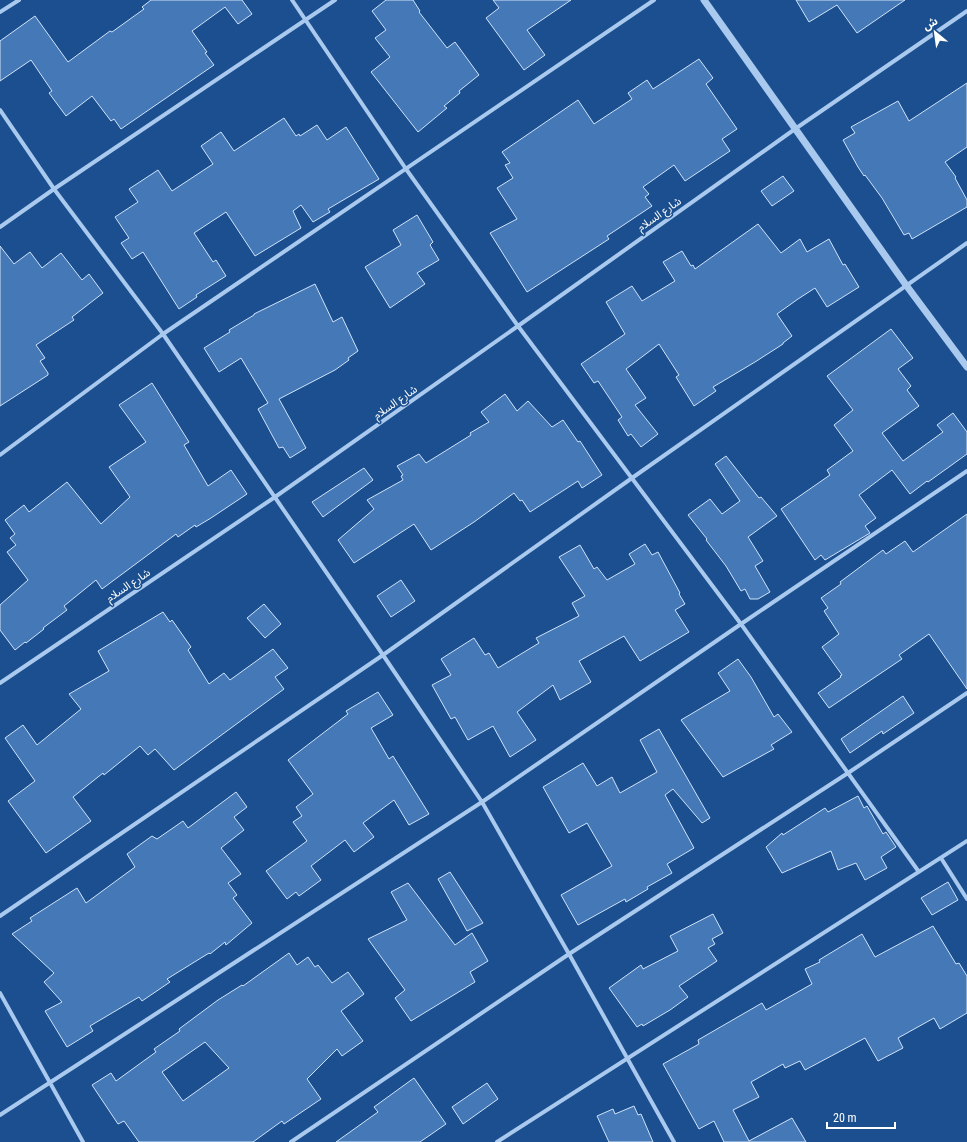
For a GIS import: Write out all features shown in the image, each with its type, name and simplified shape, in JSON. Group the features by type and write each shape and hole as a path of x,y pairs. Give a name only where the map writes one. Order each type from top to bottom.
{"street":[{"path":"0,12 19,0"},
{"path":"292,0 406,169 518,326 741,624 919,872"},
{"path":"0,227 335,0"},
{"path":"0,455 163,334 654,0"},
{"path":"704,0 906,285 967,366"},
{"name":"شارع السلام","path":"0,683 275,497 795,129 967,11"},
{"path":"0,110 54,189 163,334 482,802 674,1142"},
{"path":"0,916 383,655 967,243"},
{"path":"0,1115 482,802 967,471"},
{"path":"291,1142 569,954 848,773 967,693"},
{"path":"497,1142 967,841"},
{"path":"941,858 967,899"},
{"path":"0,993 83,1142"}],"building":[{"path":"151,0 242,0 252,14 238,24 225,7 192,31 214,65 121,129 114,119 111,121 92,96 66,116 49,93 52,91 31,60 0,81 0,41 35,16 68,62 110,31 112,32 144,9 142,7"},
{"path":"386,0 413,0 420,11 419,12 447,48 455,42 479,75 459,91 460,93 444,106 447,108 418,132 371,72 390,57 375,38 386,30 372,11"},
{"path":"493,0 571,0 527,30 545,55 524,70 486,18 499,8"},
{"path":"796,0 905,0 857,33 837,5 809,22"},
{"path":"699,59 713,78 706,84 737,129 722,139 730,151 685,181 674,165 643,187 649,194 645,197 652,206 607,236 609,239 527,292 490,233 517,219 497,188 513,178 505,165 510,163 502,152 578,100 594,124 632,99 628,93 647,80 653,89"},
{"path":"967,83 967,147 945,162 956,177 955,178 967,200 967,207 912,239 909,233 904,235 882,198 858,167 843,140 855,133 851,127 898,101 909,121"},
{"path":"284,118 296,136 299,134 300,136 317,125 327,140 346,127 379,179 328,209 330,212 313,222 301,205 293,211 301,228 255,256 226,212 194,233 213,262 216,260 226,276 196,295 197,297 179,309 143,252 132,259 121,243 129,238 115,217 138,202 129,189 158,170 172,191 213,164 201,146 221,132 234,151"},
{"path":"783,176 794,191 772,206 761,191"},
{"path":"417,215 433,242 430,245 439,260 417,273 425,284 390,308 365,267 401,245 393,230"},
{"path":"758,224 781,253 800,239 807,252 829,239 843,265 845,264 859,287 827,307 815,288 777,314 792,336 783,344 713,387 716,391 694,406 676,377 679,375 659,344 626,369 646,398 635,405 658,434 641,447 631,434 628,436 618,420 622,417 598,381 594,383 581,364 625,334 606,302 632,286 642,301 675,281 663,262 682,251 691,266 693,265 695,269"},
{"path":"0,246 14,264 30,252 42,268 61,253 82,280 89,274 103,293 72,317 74,320 36,345 45,358 40,361 48,375 0,406"},
{"path":"315,284 333,322 342,317 358,351 348,358 349,360 335,370 279,399 306,448 290,458 283,447 279,448 258,409 268,403 241,358 219,372 204,348 230,332 229,330 254,314"},
{"path":"891,329 913,358 898,369 911,386 907,390 919,406 882,433 903,461 943,432 937,425 953,413 967,432 967,454 910,494 892,470 859,495 876,518 865,526 870,533 825,560 821,555 815,560 781,509 830,475 827,470 853,451 834,425 853,410 827,376"},
{"path":"152,383 189,442 184,445 208,486 231,470 247,494 196,527 195,525 178,537 176,534 102,589 96,580 64,606 67,610 15,650 0,630 0,605 28,580 7,552 16,545 10,538 15,534 5,520 24,505 29,512 67,482 101,524 130,497 109,467 146,442 119,405"},
{"path":"505,394 517,411 528,401 552,427 563,420 578,442 580,441 602,475 582,488 578,481 530,512 522,500 520,501 514,493 474,522 431,550 414,524 354,563 338,540 374,509 367,500 403,480 401,476 403,475 397,466 419,454 426,463 471,435 470,433 489,422 481,412"},
{"path":"726,456 759,498 761,497 777,516 748,537 763,561 755,566 770,592 758,599 750,599 745,589 741,591 726,566 688,515 710,499 722,514 740,501 715,464"},
{"path":"364,468 373,480 323,517 312,502"},
{"path":"967,514 967,689 929,634 899,655 902,659 829,708 818,693 842,675 822,647 839,634 824,611 828,608 821,598 883,550 886,554 905,541 913,552"},
{"path":"645,544 652,555 658,552 680,593 679,594 685,604 675,610 689,632 640,661 624,636 579,661 591,682 560,700 553,685 517,712 536,740 510,757 493,726 468,740 455,717 451,719 432,685 451,675 441,659 474,638 485,655 489,653 498,668 539,643 536,638 579,616 572,603 585,596 559,557 580,545 594,569 597,567 607,580 635,564 629,554"},
{"path":"401,580 415,601 391,617 377,596"},
{"path":"264,604 281,624 265,638 247,618"},
{"path":"163,612 170,622 172,620 191,647 188,650 209,684 224,673 230,680 273,649 288,668 275,677 284,689 174,770 155,749 148,755 140,746 104,775 103,773 73,797 91,821 46,853 8,801 35,781 5,738 23,725 37,745 81,709 69,694 109,671 98,651"},
{"path":"738,659 751,677 774,717 778,714 792,732 771,745 774,749 723,777 681,720 730,691 718,673"},
{"path":"378,692 393,715 371,728 389,759 393,756 429,814 409,825 394,800 363,823 374,837 354,852 345,840 311,866 321,880 299,896 296,892 287,899 266,871 307,841 293,822 302,816 296,807 313,794 288,760 348,714 346,711"},
{"path":"903,696 914,713 883,734 882,731 850,753 841,739"},
{"path":"659,729 710,818 702,823 673,789 665,795 694,848 667,864 672,873 647,887 648,889 626,902 625,899 578,925 561,895 612,866 587,823 569,833 543,787 583,763 597,786 612,777 620,793 657,772 640,740"},
{"path":"236,792 247,807 234,817 244,830 221,848 241,874 228,883 237,895 233,898 252,923 226,945 225,942 210,954 209,953 167,979 170,982 142,1001 139,997 90,1026 93,1031 67,1047 45,1011 62,1002 44,982 54,973 12,934 32,921 30,918 77,888 86,903 135,867 127,854 152,836 157,839 183,821 188,828"},
{"path":"858,796 864,808 867,806 883,834 886,832 896,847 881,857 887,868 865,880 856,863 838,870 831,851 782,873 766,847 782,833 783,835 825,808 828,812"},
{"path":"450,872 483,923 467,931 438,879"},
{"path":"948,882 958,900 932,915 921,898"},
{"path":"408,883 455,945 472,933 488,961 470,972 475,982 411,1021 395,998 405,990 368,939 407,920 391,892"},
{"path":"713,914 723,933 712,939 715,944 708,948 717,961 679,986 688,997 643,1026 642,1024 637,1027 609,988 641,965 643,969 678,951 670,936"},
{"path":"933,926 956,964 959,963 967,976 967,1013 940,1029 934,1018 898,1038 903,1048 878,1061 865,1038 805,1070 800,1061 785,1068 783,1064 751,1082 759,1097 733,1110 749,1141 792,1118 806,1142 724,1142 714,1121 699,1129 663,1064 699,1044 698,1040 762,1003 766,1010 812,984 805,969 820,962 819,960 862,934 875,957"},
{"path":"289,953 297,965 308,957 315,967 318,965 332,983 348,972 364,994 341,1011 363,1041 342,1056 337,1049 307,1079 321,1099 284,1124 282,1121 253,1142 139,1142 124,1121 118,1124 92,1085 111,1073 116,1081 156,1052 154,1049 180,1031 179,1029 218,1000 242,985 243,986","holes":["205,1042 229,1068 183,1101 162,1072"]},
{"path":"414,1078 446,1124 420,1142 336,1142 378,1112 374,1107"},
{"path":"487,1083 498,1099 463,1124 452,1107"},
{"path":"634,1106 638,1115 641,1114 653,1142 609,1142 597,1116 613,1109 615,1114"}]}
